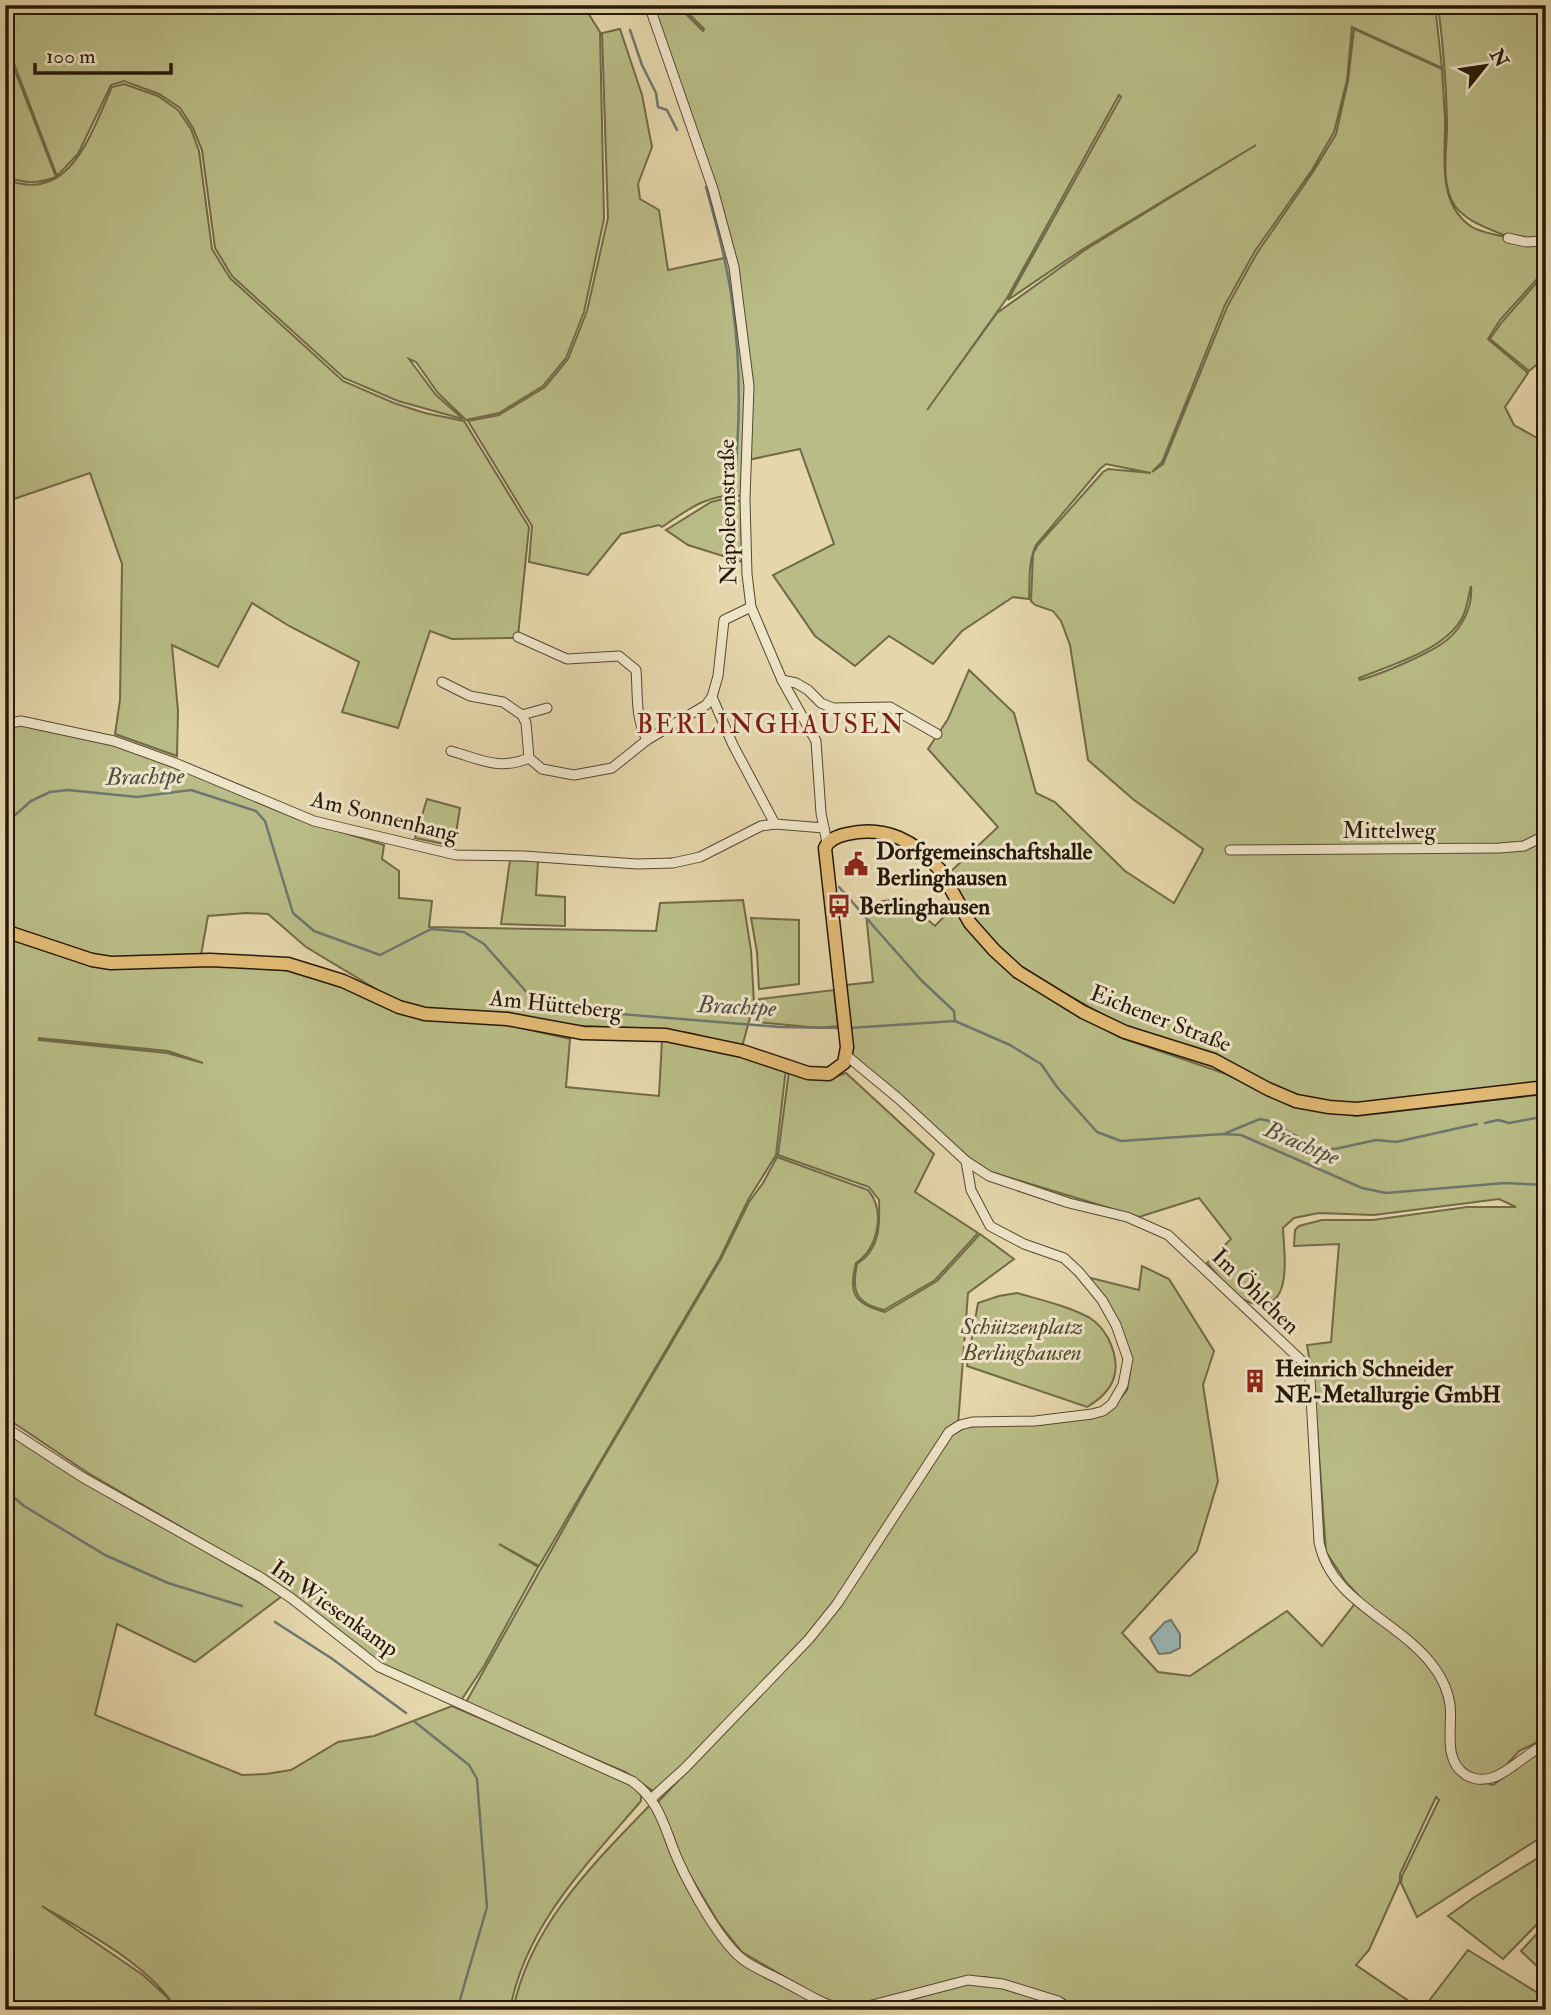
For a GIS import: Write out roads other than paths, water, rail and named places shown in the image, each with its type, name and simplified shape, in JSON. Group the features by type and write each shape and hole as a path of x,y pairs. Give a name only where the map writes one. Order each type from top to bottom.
{"main road":[{"name":"Eichener Straße","path":"827,843 834,838 857,832 884,832 904,839 940,870 977,932 1018,972 1101,1021 1125,1032 1214,1060 1296,1101 1357,1109 1546,1087"},
{"name":"Napoleonstraße","path":"827,843 826,864 847,1049"},
{"name":"Am Hütteberg","path":"5,931 92,960 222,960 298,966 343,981 399,1007 425,1014 496,1018 583,1033 666,1035 742,1051 820,1075 836,1071 844,1063 847,1049"}],"street":[{"name":"Napoleonstraße","path":"649,5 712,189 734,268 749,386 745,499 747,574 751,607 782,680 816,741 827,843"},
{"path":"1508,238 1525,242 1546,241"},
{"path":"1546,476 1542,506 1546,530"},
{"path":"442,682 470,696 503,702 523,715 528,758 542,769 574,775 612,768 647,740 706,705 712,697 718,676 724,620 751,607"},
{"path":"519,636 567,659 619,656 625,660 636,670 636,710 647,740"},
{"path":"782,680 796,683 821,703 833,708 890,707 937,734"},
{"path":"712,697 733,745 775,824"},
{"path":"523,715 547,708"},
{"name":"Am Sonnenhang","path":"5,724 28,722 114,741 175,762 314,821 445,853 637,864 673,863 694,859 761,826 775,824 824,828"},
{"path":"451,751 502,766 516,764 528,758"},
{"name":"Mittelweg","path":"1230,850 1512,847 1524,846 1546,835"},
{"name":"Im Öhlchen","path":"847,1049 966,1161 989,1176 1069,1203 1127,1217 1168,1235 1303,1362 1310,1384 1319,1542 1322,1559 1328,1569 1347,1592 1418,1649 1438,1671 1450,1706 1451,1754 1466,1775 1478,1779 1498,1776 1546,1744"},
{"path":"847,2010 838,2009 743,1960 717,1928 698,1898 683,1871 652,1798 685,1768 809,1639 837,1604 950,1432 960,1425 972,1422 1035,1421 1092,1414 1103,1411 1118,1396 1124,1385 1128,1359 1116,1325 1102,1300 1064,1258 1024,1244 990,1226 971,1190 966,1161"},
{"name":"Im Wiesenkamp","path":"5,1427 82,1477 260,1577 379,1667 620,1774 652,1798"},
{"path":"853,2010 968,1980 1003,1984 1058,2001 1072,2010"}],"water":[{"path":"1171,1620 1180,1634 1180,1648 1159,1654 1150,1638 1165,1622"}],"waterway":[{"path":"630,30 642,65 656,93 658,107 667,110 677,130"},
{"path":"706,187 725,262 736,330 739,397 734,485"},
{"name":"Brachtpe","path":"5,824 31,801 50,792 68,790 137,797 191,790 256,811 265,821 293,913 314,931 380,955 431,929 464,932 484,944 530,996 557,1009 585,1015 620,1014 780,1027 842,1028"},
{"path":"839,887 921,980 954,1011 955,1021"},
{"name":"Brachtpe","path":"849,1028 955,1021 1010,1045 1041,1064 1057,1087 1097,1132 1121,1141 1241,1135 1362,1188 1386,1193 1505,1183 1546,1185"},
{"path":"1485,1123 1498,1120 1509,1123 1546,1116"},
{"path":"1226,1133 1260,1119 1269,1121 1316,1147 1335,1149 1376,1140 1396,1142 1477,1124"},
{"path":"5,1490 24,1506 105,1555 168,1583 242,1606"},
{"path":"275,1622 331,1658 406,1713"},
{"path":"415,1722 469,1765 477,1779 487,1907 457,2010"}],"place":[{"name":"Dorfgemeinschaftshalle Berlinghausen","path":"856,864"},
{"name":"Berlinghausen","path":"839,906"},
{"name":"Heinrich Schneider NE-Metallurgie GmbH","path":"1255,1381"}],"district":[{"name":"BERLINGHAUSEN","path":"771,724"}],"park label":[{"name":"Schützenplatz Berlinghausen","path":"1022,1339"}]}
